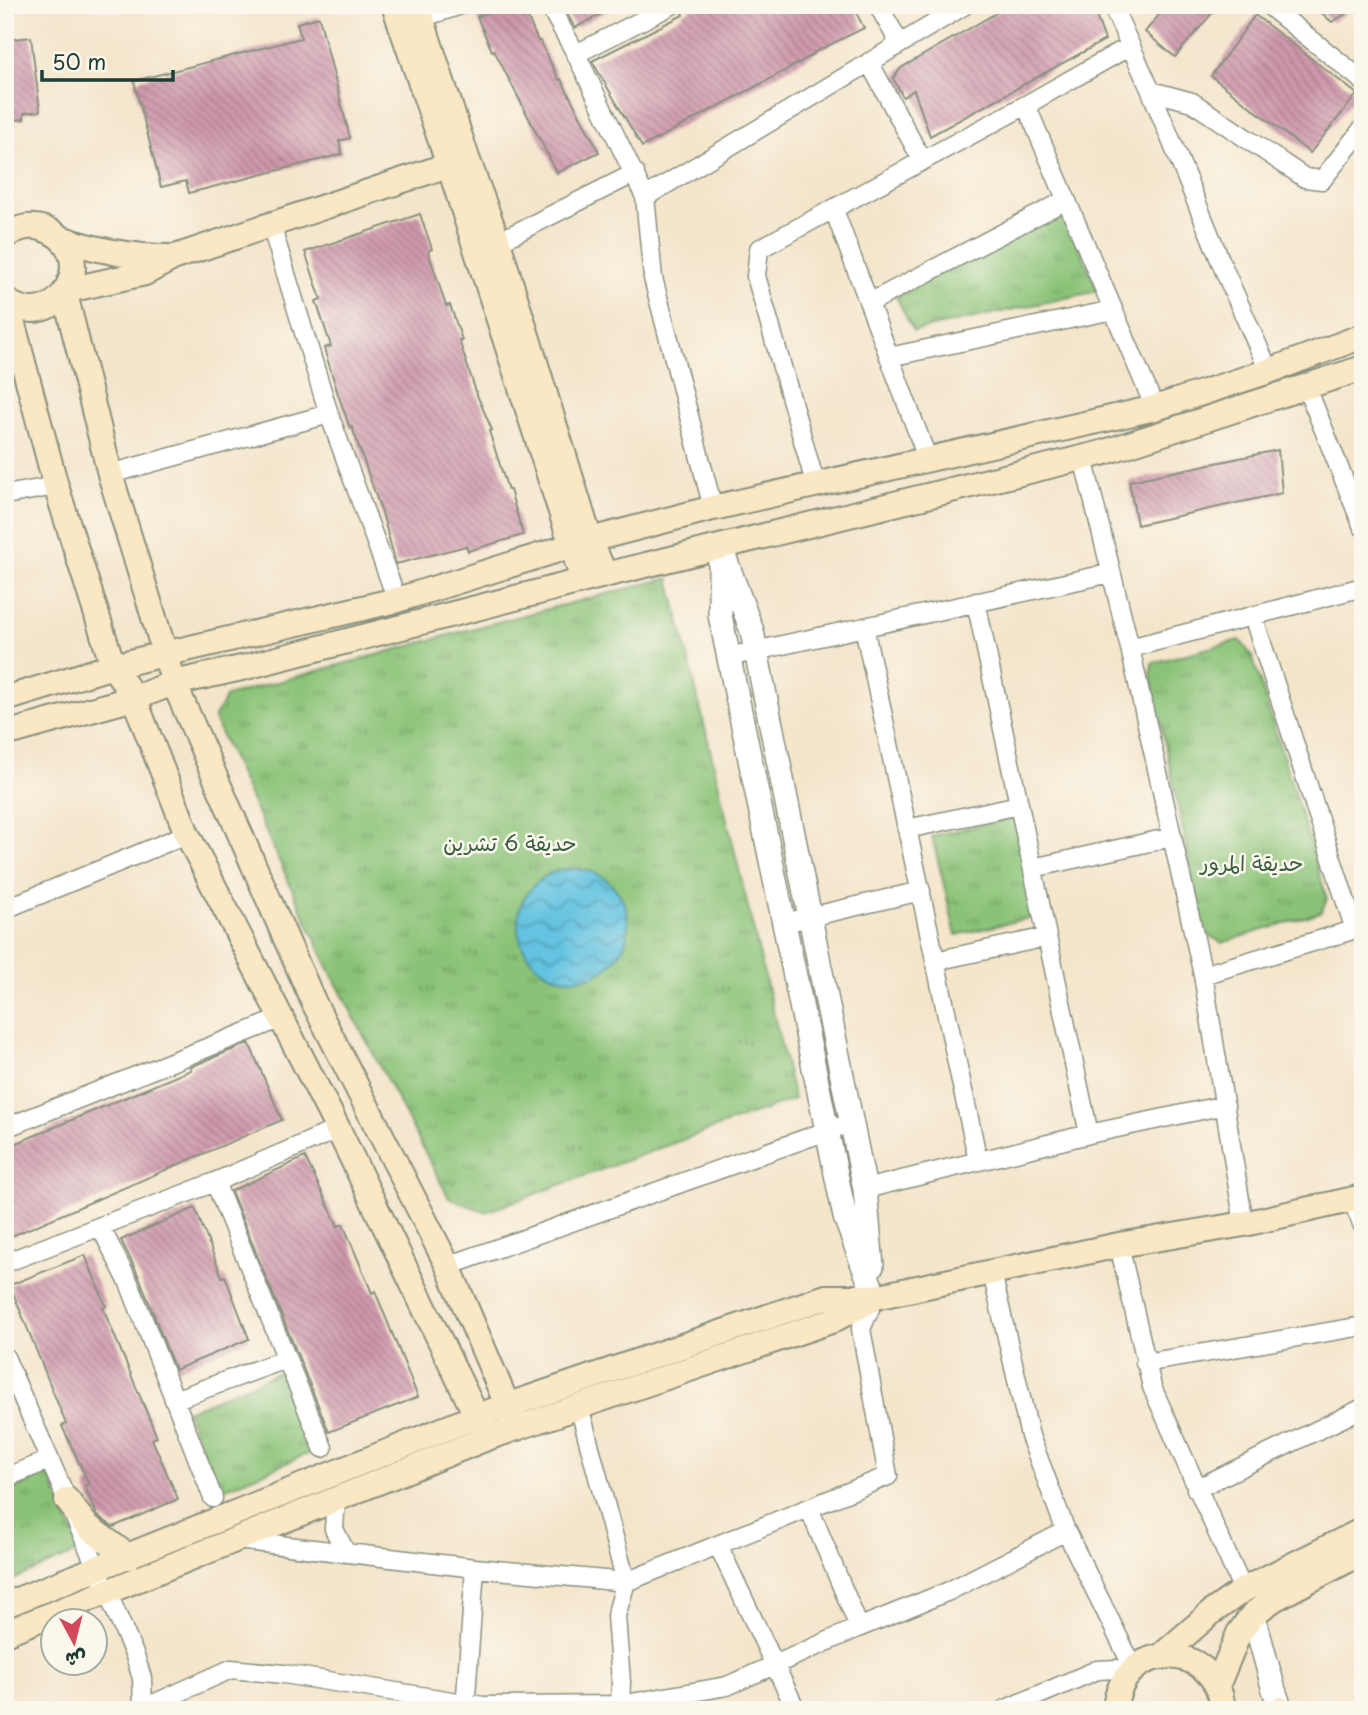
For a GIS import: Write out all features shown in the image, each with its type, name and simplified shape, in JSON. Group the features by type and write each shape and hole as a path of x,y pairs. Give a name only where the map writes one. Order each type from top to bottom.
{"main road":[{"path":"394,5 458,162 498,242 581,543"},
{"path":"419,12 458,162 594,578"},
{"path":"66,292 145,273 175,257 458,162"},
{"path":"5,237 23,228 36,227 50,231 61,239 69,250 73,263 73,277 66,292 56,303 32,310 19,308 6,301"},
{"path":"61,239 117,253 175,257"},
{"path":"66,292 110,474 174,683 314,1003 448,1266 512,1416"},
{"path":"6,301 56,486 113,666 134,698 187,834 338,1129 482,1427"},
{"path":"5,699 113,666 397,600 581,543 713,508 1155,408 1269,371 1363,336"},
{"path":"5,734 134,698 174,683 1083,458 1363,368"},
{"path":"713,508 720,548"},
{"path":"282,1018 314,1003"},
{"path":"5,1633 103,1580 129,1557 826,1297 875,1297 1119,1245 1244,1224 1357,1198"},
{"path":"414,1283 448,1266"},
{"path":"512,1416 579,1406 831,1321 875,1297"},
{"path":"5,1605 103,1580 233,1539 336,1498 482,1427"},
{"path":"67,1500 87,1526 129,1557"},
{"path":"1160,1657 1212,1612 1243,1590 1363,1530"},
{"path":"1217,1686 1239,1633 1253,1614 1273,1599 1363,1552"},
{"path":"1110,1706 1131,1671 1146,1661 1160,1657 1177,1657 1194,1661 1207,1672 1217,1686 1223,1710"}],"street":[{"path":"419,12 461,5"},
{"path":"549,5 576,54 645,197 653,278 713,508"},
{"path":"576,54 671,5"},
{"path":"878,5 900,44"},
{"path":"645,197 965,5"},
{"path":"1112,5 1151,91 1224,272 1269,371"},
{"path":"1268,5 1363,81"},
{"path":"816,486 756,276 759,248 834,210 1130,46"},
{"path":"869,62 922,160"},
{"path":"1151,91 1192,102 1305,178 1322,180 1363,128"},
{"path":"1026,105 1155,408"},
{"path":"498,242 635,173"},
{"path":"869,303 1066,200"},
{"path":"834,210 928,460"},
{"path":"271,225 329,414 397,600"},
{"path":"889,357 1113,310"},
{"path":"1307,388 1359,502 1363,527"},
{"path":"110,474 329,414"},
{"path":"1083,458 1130,648 1203,975 1244,1224"},
{"path":"5,495 56,486"},
{"path":"233,1539 475,1568 626,1582 888,1476 862,1329 875,1297 864,1189 752,631 720,548"},
{"path":"720,548 720,615 845,1217 875,1297"},
{"path":"729,657 1111,573"},
{"path":"1130,648 1363,587"},
{"path":"976,602 1089,1134"},
{"path":"1203,975 1359,929 1253,615"},
{"path":"864,627 978,1161"},
{"path":"907,830 1019,805"},
{"path":"5,909 187,834"},
{"path":"1032,868 1172,837"},
{"path":"784,923 921,891"},
{"path":"936,961 1047,937"},
{"path":"5,1128 282,1018"},
{"path":"864,1189 1089,1134 1224,1105"},
{"path":"448,1266 851,1122"},
{"path":"5,1264 215,1182 338,1129"},
{"path":"215,1182 323,1448"},
{"path":"1357,1198 1363,1226"},
{"path":"101,1228 129,1283 213,1497"},
{"path":"1119,1245 1145,1363 1160,1409 1243,1590"},
{"path":"992,1273 1030,1436 1066,1531 1131,1671"},
{"path":"1145,1363 1363,1326"},
{"path":"5,1357 135,1656 142,1678 142,1709 231,1669 284,1674 464,1706 620,1705 727,1686 859,1627 949,1591 1066,1531"},
{"path":"174,1400 286,1359"},
{"path":"579,1406 626,1582 616,1616 620,1705"},
{"path":"1196,1489 1363,1408"},
{"path":"5,1478 49,1460"},
{"path":"336,1498 334,1529 346,1553"},
{"path":"808,1508 859,1627"},
{"path":"718,1545 796,1710"},
{"path":"464,1706 475,1568"},
{"path":"1253,1614 1281,1709"},
{"path":"1004,1710 1097,1670 1131,1671"}],"green space":[{"path":"1063,210 1098,291 913,331 896,296"},
{"name":"حديقة 6 تشرين","path":"669,578 794,1099 486,1212 449,1198 329,969 214,719 226,696"},
{"name":"حديقة المرور","path":"1240,640 1252,656 1327,899 1321,912 1222,943 1204,932 1151,676 1152,663"},
{"path":"1014,817 1038,916 956,935 932,836"},
{"path":"282,1371 315,1451 219,1491 186,1411"},
{"path":"49,1474 81,1551 5,1583 5,1493"}],"water":[{"path":"573,869 594,873 612,885 624,903 628,924 624,945 612,963 594,975 573,979 552,975 534,963 522,945 518,924 522,903 534,885 552,873"}],"building":[{"path":"504,5 522,5 538,41 599,152 557,173 494,50 492,51 477,17"},
{"path":"562,5 618,5 575,28"},
{"path":"698,5 852,5 864,28 642,147 592,61"},
{"path":"1010,5 1092,5 1105,40 930,136 914,90 903,97 893,78 901,68"},
{"path":"1167,5 1219,5 1175,57 1145,32"},
{"path":"1312,5 1360,5 1332,22"},
{"path":"1255,15 1357,94 1310,153 1211,76"},
{"path":"319,17 350,138 339,141 342,154 189,193 186,181 161,187 134,81 301,38 297,23"},
{"path":"31,37 40,111 24,113 24,119 5,121 5,40"},
{"path":"420,214 432,249 428,251 446,306 450,305 462,340 459,340 492,430 489,431 523,535 468,551 466,546 396,564 383,516 324,348 331,346 316,301 321,299 305,252"},
{"path":"1278,450 1282,493 1137,525 1129,481"},
{"path":"249,1043 282,1120 5,1239 5,1148"},
{"path":"305,1157 338,1226 343,1224 372,1293 375,1291 418,1397 329,1432 231,1191"},
{"path":"195,1208 249,1339 175,1370 140,1279 121,1240"},
{"path":"85,1255 106,1306 103,1308 157,1437 152,1439 178,1499 113,1527 97,1515 85,1486 89,1484 62,1426 66,1424 10,1285"}]}
